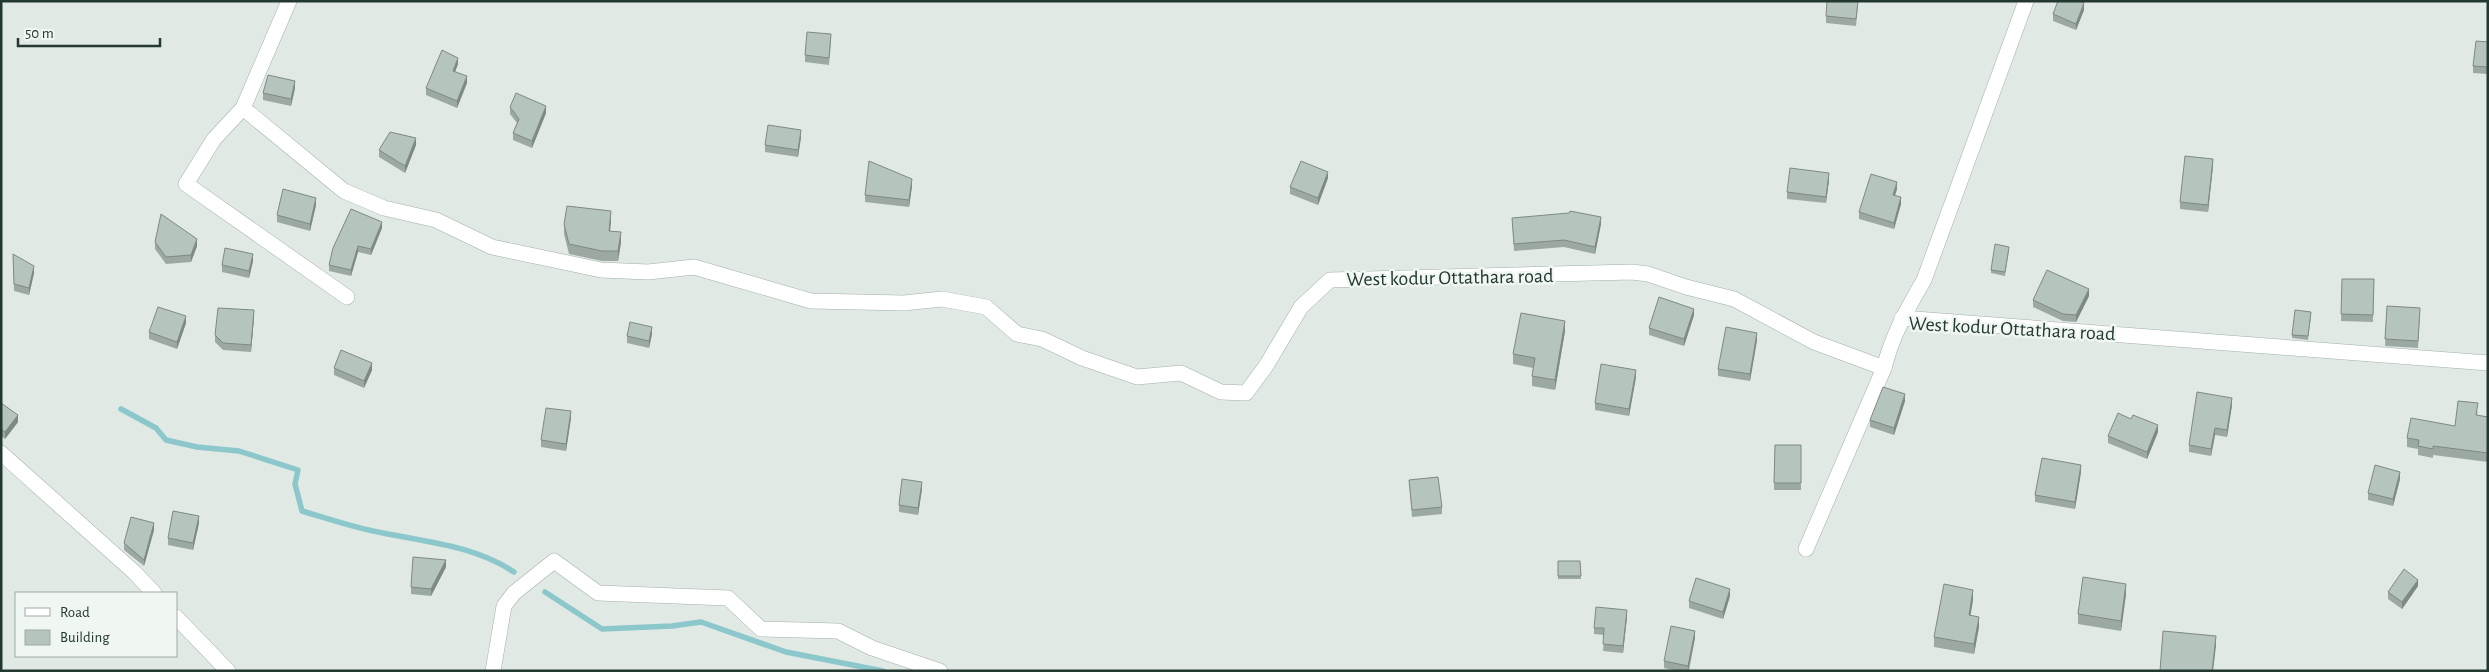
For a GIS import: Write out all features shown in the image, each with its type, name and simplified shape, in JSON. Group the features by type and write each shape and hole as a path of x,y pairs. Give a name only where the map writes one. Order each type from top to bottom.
{"street":[{"path":"288,1 243,108 214,138 186,184 347,297"},
{"path":"1902,318 1924,280 2026,1"},
{"name":"West kodur Ottathara road","path":"243,108 344,190 384,208 436,220 492,247 601,270 648,272 694,267 812,301 904,303 942,299 986,307 1017,334 1042,339 1082,358 1137,377 1181,373 1220,392 1246,393 1266,366 1301,307 1330,280 1622,272 1648,274 1686,287 1734,299 1814,342 1884,368 1889,348 1902,318 2488,363"},
{"path":"1806,549 1884,368"},
{"path":"1,454 134,572 153,592"},
{"path":"493,671 504,606 514,593 554,561 598,593 728,598 762,629 838,631 872,648 940,671"},
{"path":"178,619 228,671"}],"building":[{"path":"1827,1 1858,1 1856,19 1826,16"},
{"path":"2058,1 2080,1 2084,3 2076,24 2053,14"},
{"path":"807,32 831,34 829,58 805,55"},
{"path":"2476,41 2488,42 2488,67 2473,66"},
{"path":"442,50 458,58 453,71 467,76 457,101 426,88"},
{"path":"268,75 295,81 291,99 263,93"},
{"path":"516,93 546,106 532,141 513,133 519,119 510,107"},
{"path":"768,125 801,130 798,150 765,145"},
{"path":"390,132 416,138 405,166 379,150"},
{"path":"2185,156 2213,159 2208,205 2180,202"},
{"path":"869,161 912,179 909,200 865,195"},
{"path":"1301,161 1328,172 1318,198 1290,187"},
{"path":"1790,168 1829,173 1826,197 1787,192"},
{"path":"1871,174 1897,182 1893,195 1901,197 1894,223 1859,212"},
{"path":"283,189 316,198 310,224 277,215"},
{"path":"567,206 611,211 609,231 621,232 618,251 602,251 569,244 564,224"},
{"path":"351,209 382,222 371,249 358,246 351,270 329,265 333,248"},
{"path":"1570,211 1601,217 1595,247 1564,240 1514,244 1512,218 1569,213"},
{"path":"161,214 197,239 191,255 166,257 155,242"},
{"path":"1995,244 2009,247 2005,272 1991,270"},
{"path":"225,248 253,254 249,271 222,265"},
{"path":"13,254 34,266 29,288 14,284"},
{"path":"2047,270 2089,289 2076,315 2063,314 2033,300"},
{"path":"2342,279 2374,279 2373,315 2341,314"},
{"path":"1659,297 1694,309 1684,339 1649,328"},
{"path":"2387,306 2420,308 2418,341 2385,339"},
{"path":"158,307 186,316 177,342 149,332"},
{"path":"218,308 254,310 251,345 223,343 215,335"},
{"path":"2295,310 2311,312 2308,336 2292,335"},
{"path":"1521,313 1565,321 1555,380 1532,376 1535,358 1513,354"},
{"path":"630,322 652,327 649,341 627,336"},
{"path":"1726,327 1757,333 1750,374 1718,369"},
{"path":"341,350 372,363 364,381 334,368"},
{"path":"1601,364 1636,370 1629,409 1595,403"},
{"path":"1883,387 1905,394 1894,428 1870,420"},
{"path":"2197,392 2232,398 2227,430 2215,428 2211,449 2189,445"},
{"path":"2458,401 2478,403 2476,415 2488,417 2488,453 2433,446 2433,449 2418,446 2419,440 2407,438 2411,418 2455,426"},
{"path":"1,403 18,415 5,432 1,429"},
{"path":"546,408 571,411 566,444 541,440"},
{"path":"2118,413 2131,419 2133,415 2158,425 2147,452 2108,436"},
{"path":"1775,445 1801,445 1801,483 1774,483"},
{"path":"2042,458 2081,465 2075,502 2035,495"},
{"path":"2375,465 2400,472 2393,499 2368,493"},
{"path":"1438,477 1442,507 1412,510 1409,480"},
{"path":"902,479 922,482 918,508 899,505"},
{"path":"173,511 199,516 193,543 168,538"},
{"path":"131,517 154,523 144,560 124,543"},
{"path":"413,557 446,560 431,589 411,587"},
{"path":"1558,561 1580,561 1581,576 1558,576"},
{"path":"2404,569 2418,580 2402,602 2388,592"},
{"path":"2083,577 2126,584 2121,621 2078,614"},
{"path":"1696,578 1730,589 1723,612 1689,601"},
{"path":"1944,584 1973,590 1969,615 1979,617 1974,644 1934,637"},
{"path":"1596,607 1627,610 1623,646 1603,644 1604,628 1594,628"},
{"path":"1671,626 1695,631 1688,666 1664,661"},
{"path":"2163,631 2216,636 2212,671 2160,671"}],"waterway":[{"path":"121,409 156,428 166,440 197,447 239,451 298,470 295,484 302,511 362,529 451,546 483,556 514,572"},
{"path":"545,592 602,629 672,626 701,622 786,652 883,671"}]}
